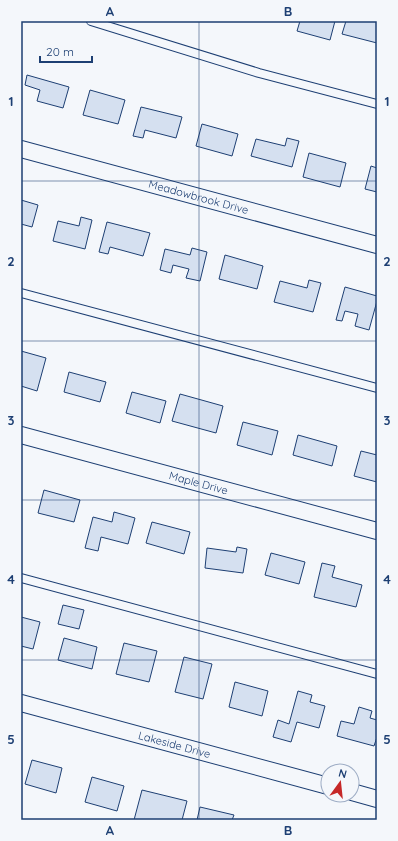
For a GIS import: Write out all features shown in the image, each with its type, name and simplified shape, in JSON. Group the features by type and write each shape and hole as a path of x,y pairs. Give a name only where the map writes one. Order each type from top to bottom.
{"street":[{"name":"Meadowbrook Drive","path":"21,149 377,244"},
{"name":"Maple Drive","path":"21,435 377,531"},
{"name":"Lakeside Drive","path":"21,703 320,784"},
{"path":"360,794 377,799"}],"lane":[{"path":"91,21 259,73 377,104"},
{"path":"21,293 377,388"},
{"path":"21,578 377,674"}],"building":[{"path":"300,21 335,21 330,40 297,31"},
{"path":"346,21 377,21 377,43 342,34"},
{"path":"27,75 69,87 63,108 37,101 40,90 25,85"},
{"path":"90,90 125,100 118,124 83,115"},
{"path":"141,107 182,117 176,138 145,130 143,138 133,136"},
{"path":"202,124 238,134 232,156 196,146"},
{"path":"287,138 299,141 292,167 251,156 256,139 285,146"},
{"path":"309,153 346,163 340,187 303,177"},
{"path":"371,166 377,168 377,192 365,189"},
{"path":"21,200 38,205 32,227 21,224"},
{"path":"81,217 92,220 85,249 53,241 58,221 79,226"},
{"path":"107,222 150,233 143,256 110,247 108,254 99,252"},
{"path":"192,248 207,252 200,281 186,278 189,269 173,265 171,273 160,270 165,249 190,255"},
{"path":"225,255 263,266 257,289 219,279"},
{"path":"309,280 321,283 313,312 274,302 280,281 307,288"},
{"path":"345,287 377,296 369,330 355,326 358,314 345,311 342,321 336,320"},
{"path":"21,351 46,358 37,391 21,386"},
{"path":"69,372 106,382 100,402 64,392"},
{"path":"132,392 166,401 160,423 126,413"},
{"path":"180,394 223,406 216,433 172,421"},
{"path":"243,422 278,431 272,455 237,445"},
{"path":"298,435 337,446 332,466 293,455"},
{"path":"361,451 377,455 377,482 354,476"},
{"path":"44,490 80,500 74,522 38,513"},
{"path":"114,512 135,518 128,544 101,537 98,551 85,548 93,517 112,522"},
{"path":"152,522 190,532 184,554 146,543"},
{"path":"237,547 247,549 243,573 205,568 207,548 236,552"},
{"path":"271,553 305,562 299,584 265,575"},
{"path":"322,563 335,566 332,577 362,585 356,607 314,597"},
{"path":"63,605 84,610 79,629 58,624"},
{"path":"21,617 40,622 33,649 21,646"},
{"path":"64,638 97,647 92,669 58,660"},
{"path":"124,643 157,651 149,682 116,674"},
{"path":"184,657 212,664 203,699 175,692"},
{"path":"235,682 268,691 262,716 229,707"},
{"path":"298,691 312,695 310,702 325,706 319,728 297,722 291,742 273,737 278,720 289,724"},
{"path":"359,707 372,711 370,718 377,720 377,737 374,746 337,736 341,721 354,724"},
{"path":"32,760 62,768 56,793 25,784"},
{"path":"92,777 124,786 117,811 85,802"},
{"path":"142,790 187,801 182,820 134,820"},
{"path":"200,807 234,815 232,820 197,820"}]}
